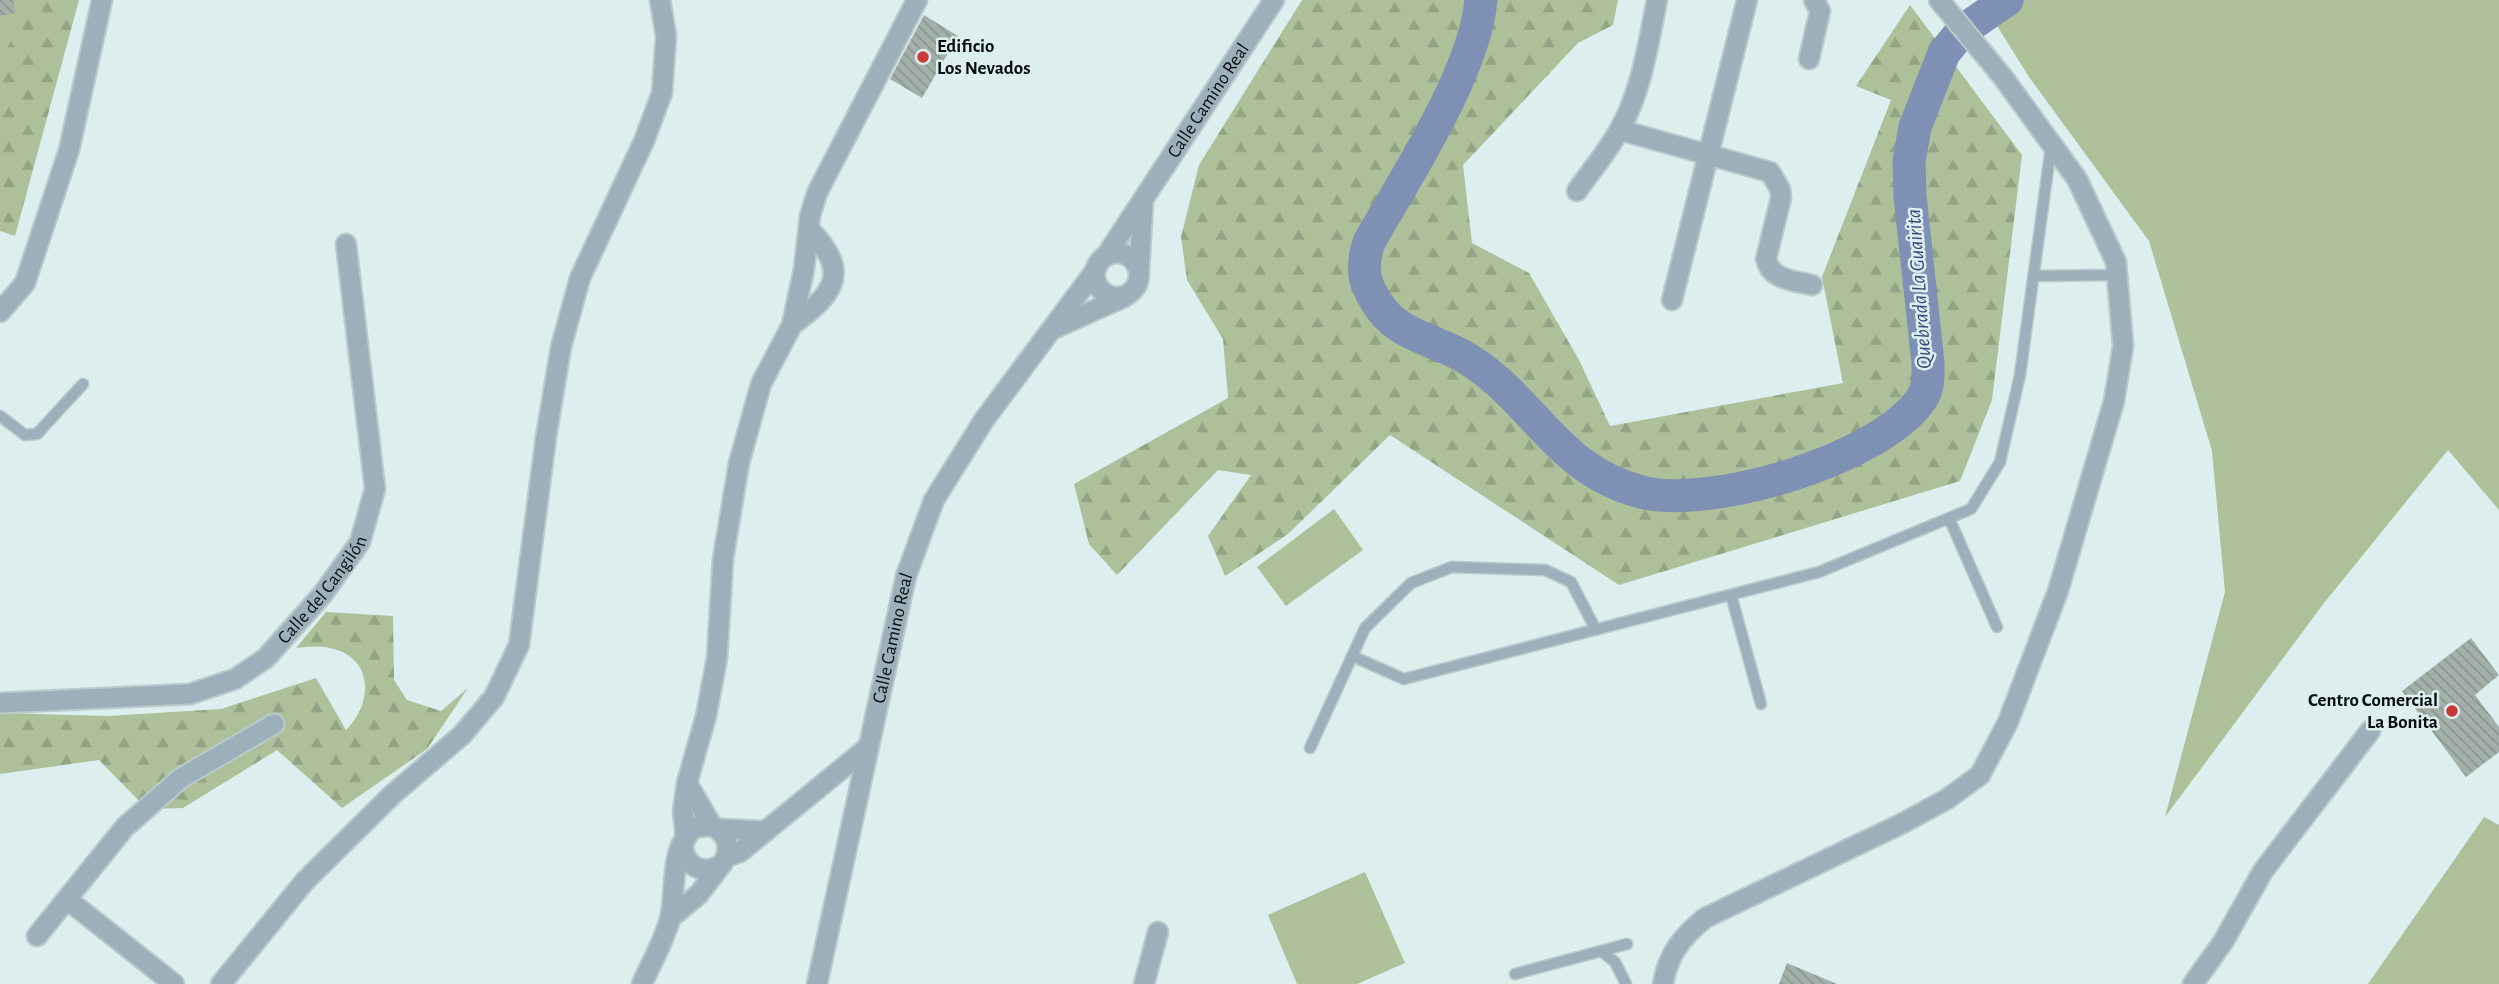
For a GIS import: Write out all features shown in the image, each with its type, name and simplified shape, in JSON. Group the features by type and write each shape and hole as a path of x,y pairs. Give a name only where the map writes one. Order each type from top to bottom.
{"street":[{"path":"0,312 25,282 69,150 102,0"},
{"path":"221,984 305,881 392,795 462,735 494,697 519,645 546,437 561,347 580,278 644,141 662,93 666,36 660,0"},
{"path":"866,749 740,852 708,870 700,870 687,861 683,811 687,783 706,716 717,659 723,559 739,463 761,384 792,325 810,230 810,216 824,178 917,0"},
{"name":"Calle Camino Real","path":"817,984 866,749 906,576 934,500 984,420 1055,329 1143,201 1274,0"},
{"path":"1577,191 1620,130 1638,85 1657,0"},
{"path":"1672,300 1747,0"},
{"path":"1809,59 1820,11 1814,0"},
{"path":"1663,984 1666,967 1680,939 1705,918 1903,823 1947,799 1980,775 2008,722 2058,592 2097,466 2114,401 2123,346 2116,262 2077,179 2003,76 1939,0"},
{"path":"1620,130 1767,170 1774,177 1781,198 1766,258 1767,266 1775,276 1812,285"},
{"name":"Calle Camino Real","path":"1055,329 1128,295 1135,289 1139,270 1143,201"},
{"path":"792,325 822,302 829,293 834,277 831,256 810,230"},
{"name":"Calle del Cangilón","path":"0,703 190,694 235,679 266,658 322,596 360,542 374,489 346,244"},
{"path":"1128,295 1108,296 1100,290 1100,263 1115,253 1126,255 1139,270"},
{"path":"37,936 125,827 181,778 274,724"},
{"path":"2193,984 2229,947 2263,871 2370,731"},
{"path":"670,918 698,895 724,861 727,842 687,783"},
{"path":"642,984 670,918 672,886 685,842 696,827 766,831"},
{"path":"672,886 698,895"},
{"path":"68,900 174,984"},
{"path":"1144,984 1158,932"}],"lane":[{"path":"1352,656 1404,679 1819,572 1971,509 2000,462 2020,375 2052,144"},
{"path":"2034,276 2117,275"},
{"path":"0,416 25,435 37,434 83,384"},
{"path":"1949,518 1997,628"},
{"path":"1310,748 1365,628 1411,583 1452,566 1545,570 1571,582 1595,630"},
{"path":"1731,595 1761,704"},
{"path":"1515,974 1627,944"},
{"path":"1601,951 1615,962 1626,984"}],"green space":[{"path":"0,0 59,0 31,57 0,63"},
{"path":"30,0 79,0 15,236 0,231 0,64"},
{"path":"1302,0 1618,0 1613,25 1578,43 1463,165 1472,243 1529,273 1579,360 1610,426 1843,383 1822,277 1891,100 1856,86 1910,5 2022,155 1992,400 1960,481 1619,585 1390,435 1288,534 1225,576 1208,536 1251,475 1218,470 1117,575 1089,544 1074,484 1228,398 1223,339 1187,280 1181,237 1199,165"},
{"path":"1981,0 2499,0 2499,510 2448,450 2324,603 2165,817 2225,592 2212,451 2149,241 2029,77"},
{"path":"1334,509 1363,550 1286,606 1257,567"},
{"path":"326,612 393,616 394,680 407,700 441,711 468,688 427,749 342,808 277,750 183,808 147,809 99,760 0,774 0,713 108,716 221,709 316,678 346,730 354,721 364,699 364,677 359,667 352,658 334,649 318,646 296,648"},
{"path":"2484,817 2499,825 2499,984 2368,984"},
{"path":"1365,872 1405,963 1357,984 1297,984 1268,915"}],"building":[{"path":"0,0 13,0 16,13 0,16"},
{"name":"Edificio Los Nevados","path":"924,15 958,36 922,98 890,79"},
{"name":"Centro Comercial La Bonita","path":"2471,638 2499,675 2475,695 2499,727 2499,752 2466,777 2402,691"},
{"path":"1787,963 1837,984 1779,984"}],"waterway":[{"name":"Quebrada La Guairita","path":"1481,0 1476,28 1453,91 1369,242 1365,278 1382,310 1400,327 1457,353 1492,376 1567,452 1588,468 1612,482 1641,492 1671,496 1750,486 1792,475 1834,459 1871,441 1901,420 1922,398 1927,385 1928,363 1910,196 1909,162 1915,127 1944,53 1962,31 2007,0"}],"place":[{"name":"Edificio Los Nevados","path":"923,57"},
{"name":"Centro Comercial La Bonita","path":"2452,711"}]}
